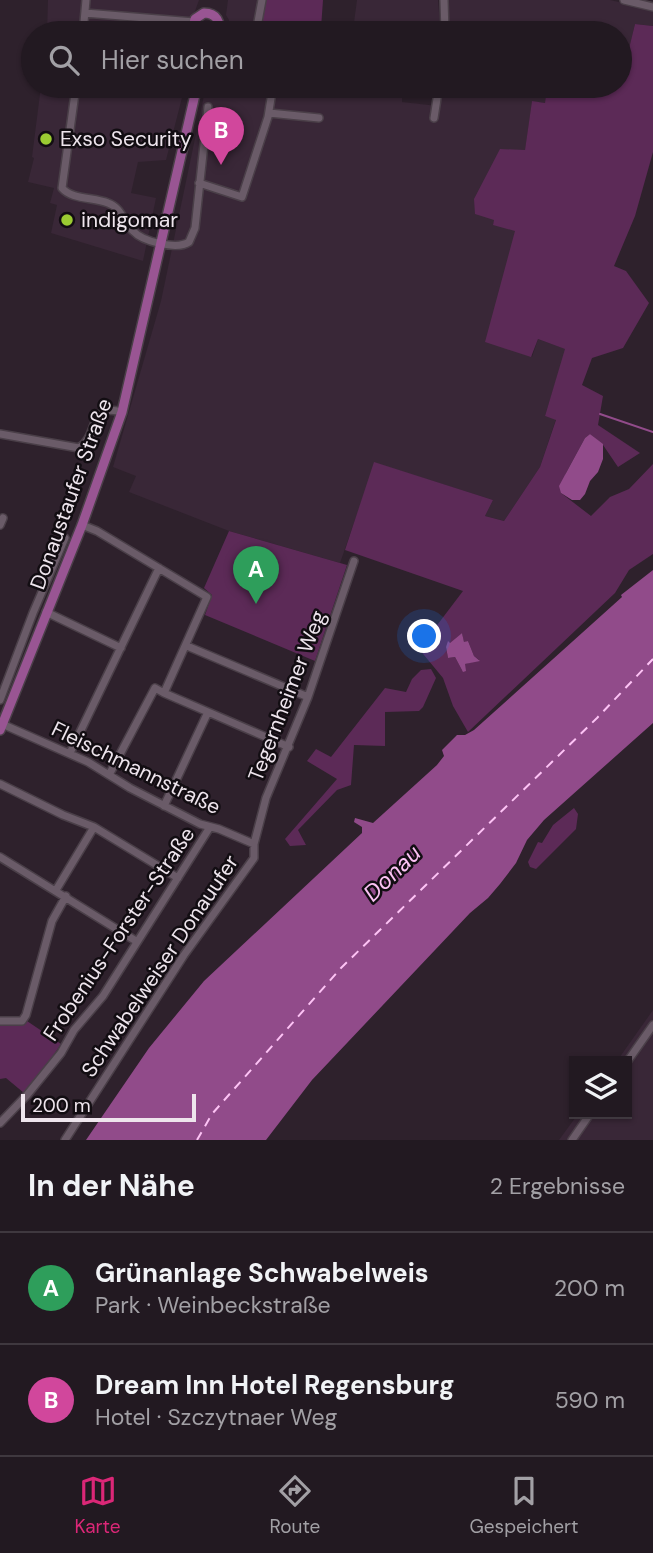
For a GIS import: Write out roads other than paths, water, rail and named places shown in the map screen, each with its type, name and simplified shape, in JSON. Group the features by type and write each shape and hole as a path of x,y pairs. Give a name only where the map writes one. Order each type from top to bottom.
{"main road":[{"path":"194,21 209,8 218,21"},
{"name":"Donaustaufer Straße","path":"2,723 82,525 122,412 194,98"}],"street":[{"path":"84,21 86,0"},
{"path":"258,21 262,0"},
{"path":"444,0 445,21"},
{"path":"624,0 653,7"},
{"path":"85,13 182,21"},
{"path":"74,98 62,188 67,194 109,203 120,212 133,232 142,238 179,246 189,242 195,228 208,107"},
{"path":"199,187 242,197 269,113 271,98"},
{"path":"434,118 437,98"},
{"path":"269,113 319,118"},
{"path":"0,434 79,448 87,440 99,414 108,409 122,412"},
{"path":"82,525 97,531 207,597 164,693"},
{"name":"Donaustaufer Straße","path":"0,700 28,624 65,538"},
{"name":"Tegernheimer Weg","path":"254,844 266,798 308,697 354,561"},
{"path":"70,754 159,568"},
{"path":"46,612 121,648"},
{"path":"187,646 308,697"},
{"path":"109,775 155,688 289,747"},
{"path":"164,806 208,712"},
{"name":"Fleischmannstraße","path":"2,723 70,754 164,806 254,844"},
{"path":"0,784 62,815 94,827 178,878"},
{"path":"56,890 94,827"},
{"name":"Frobenius-Forster-Straße","path":"0,1123 27,1095 61,1053 74,1030 103,996 211,827"},
{"name":"Schwabelweiser Donauufer","path":"65,1140 184,955 250,865 254,858 254,844"},
{"path":"0,857 136,941"},
{"path":"0,1021 22,1021 26,1015 52,921 66,896"},
{"path":"631,1056 653,1025"},
{"path":"572,1140 587,1119"}],"water":[{"path":"590,434 603,444 603,459 585,494 580,500 572,500 561,493 559,486 585,438"},
{"name":"Donau","path":"653,570 653,723 544,820 527,840 516,863 488,898 470,913 312,1080 266,1140 86,1140 149,1048 204,981 362,833 362,827 354,822 355,818 373,823 437,765 444,756 442,750 457,735 465,735 474,730 622,597 621,595"},
{"path":"462,633 464,642 468,641 474,656 480,661 465,664 466,671 463,672 455,657 448,658 446,647 448,641 450,643"}],"waterway":[{"path":"600,414 653,432"}],"place":[{"name":"Exso Security","path":"46,139"},
{"name":"Dream Inn Hotel Regensburg","path":"221,165"},
{"name":"indigomar","path":"67,220"},
{"name":"Grünanlage Schwabelweis","path":"256,604"}]}
